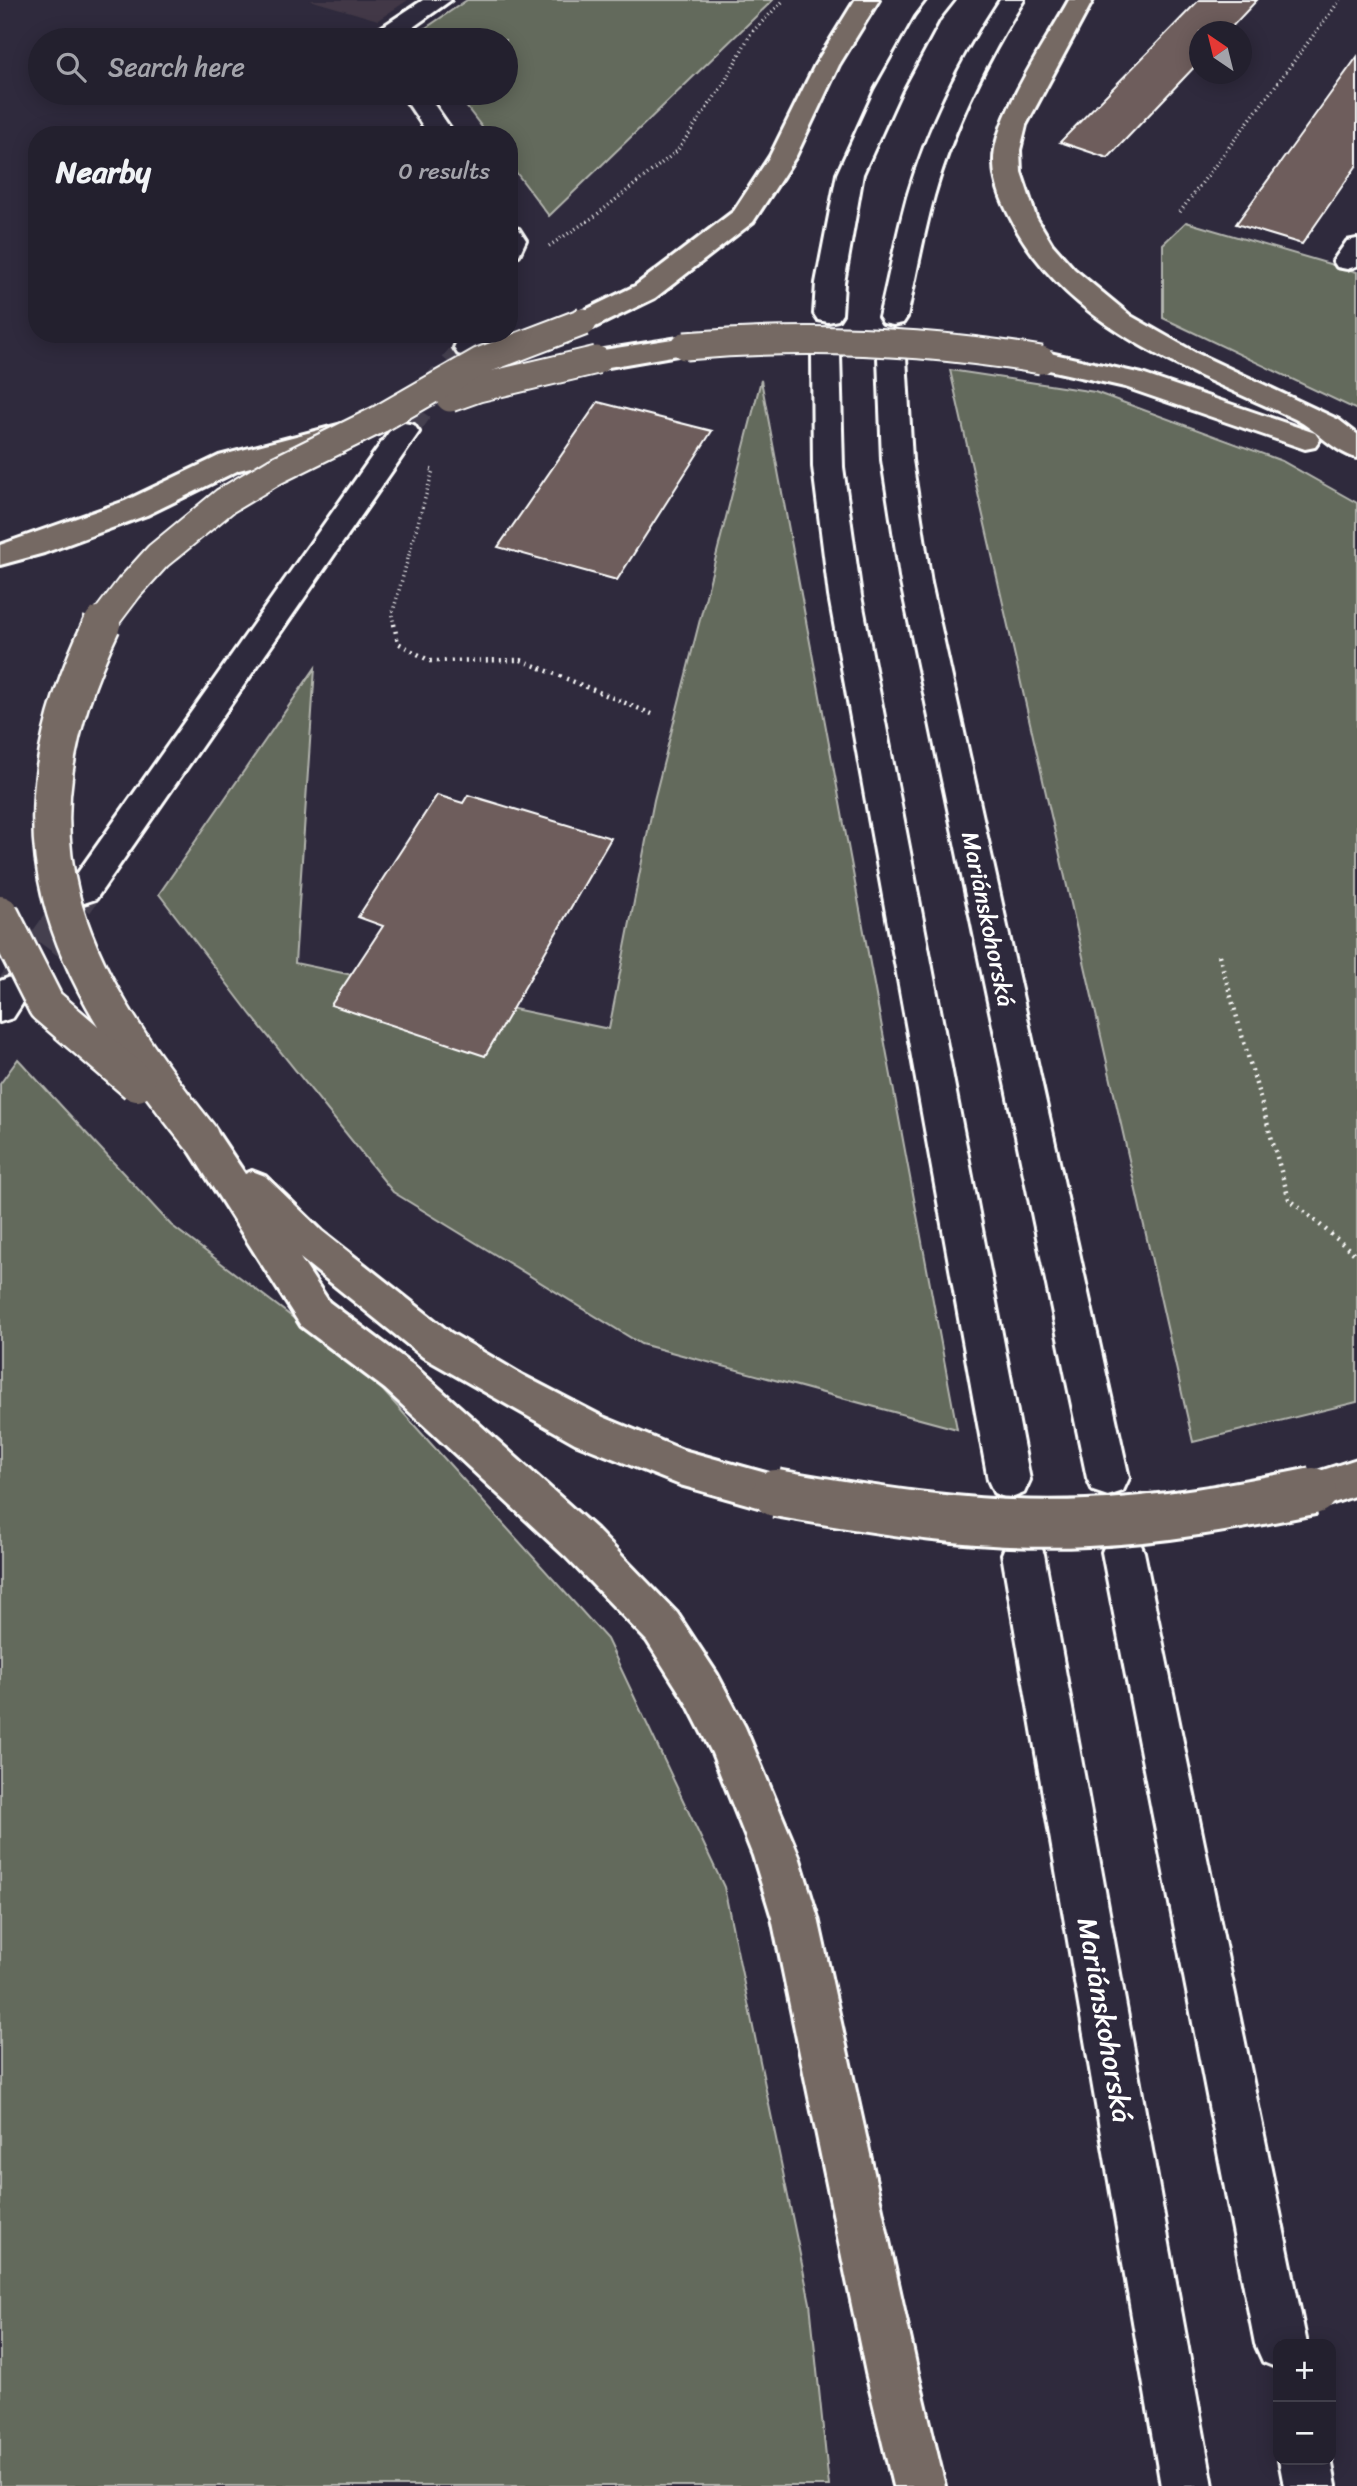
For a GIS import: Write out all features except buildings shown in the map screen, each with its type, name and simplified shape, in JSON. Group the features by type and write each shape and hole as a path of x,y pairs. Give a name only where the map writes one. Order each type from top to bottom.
{"highway":[{"path":"867,0 827,65 783,156 744,216 645,292 583,322 482,361 366,427 259,480 170,545 132,584 97,628 72,674 55,721 42,774 38,830 47,885 66,940 91,989 123,1039 200,1137 315,1314 399,1377 580,1543 662,1627 702,1689 754,1798 795,1918 892,2373 919,2486"},
{"path":"1080,0 1013,125 1006,147 1007,178 1035,240 1049,260 1082,291 1131,327 1187,360 1320,421 1357,449"},
{"path":"0,555 136,508 229,463 366,427 478,388 597,360 685,346 774,338 864,338 947,345 1041,360 1132,380 1357,458"},
{"path":"0,914 46,1005 200,1137 308,1242 437,1345 589,1430 680,1467 776,1493 914,1517 1056,1524 1168,1517 1313,1491 1357,1477"}],"main road":[{"path":"397,28 439,0"},
{"path":"828,314 830,283 850,174 888,90 928,17 942,0"},
{"path":"893,317 925,184 957,96 990,33 1012,0"},
{"path":"422,105 436,126"},
{"path":"826,354 828,467 845,596 1009,1480"},
{"name":"Mariánskohorská","path":"892,357 897,460 916,583 1108,1478"},
{"path":"84,890 397,443"},
{"path":"1123,1552 1280,2339"},
{"name":"Mariánskohorská","path":"1023,1554 1187,2486"},
{"path":"892,2373 903,2486"},
{"path":"1305,2465 1310,2486"}],"path":[{"path":"542,248 554,245 596,216 677,151 723,85 751,33 784,0"},
{"path":"1180,212 1340,0"},
{"path":"397,443 433,470 392,615 398,643 430,661 521,660 652,714"},
{"path":"1219,955 1289,1199 1357,1256"}],"shaded area":[{"path":"310,0 408,0 378,20"}],"green space":[{"path":"467,0 773,0 549,216 518,175 518,126 481,126 465,105 518,105 518,28 426,28"},
{"path":"1186,222 1357,272 1357,410 1163,318 1163,244"},
{"path":"950,370 1095,392 1282,461 1357,503 1357,1402 1193,1442"},
{"path":"761,380 957,1429 641,1344 393,1192 251,1015 159,894 315,668 295,963 609,1029 654,800"},
{"path":"18,1059 171,1225 370,1376 607,1639 724,1887 810,2303 829,2486 0,2486 0,1084"}],"tunnel":[{"path":"404,432 442,377 468,348"},
{"path":"13,990 84,890"}]}
